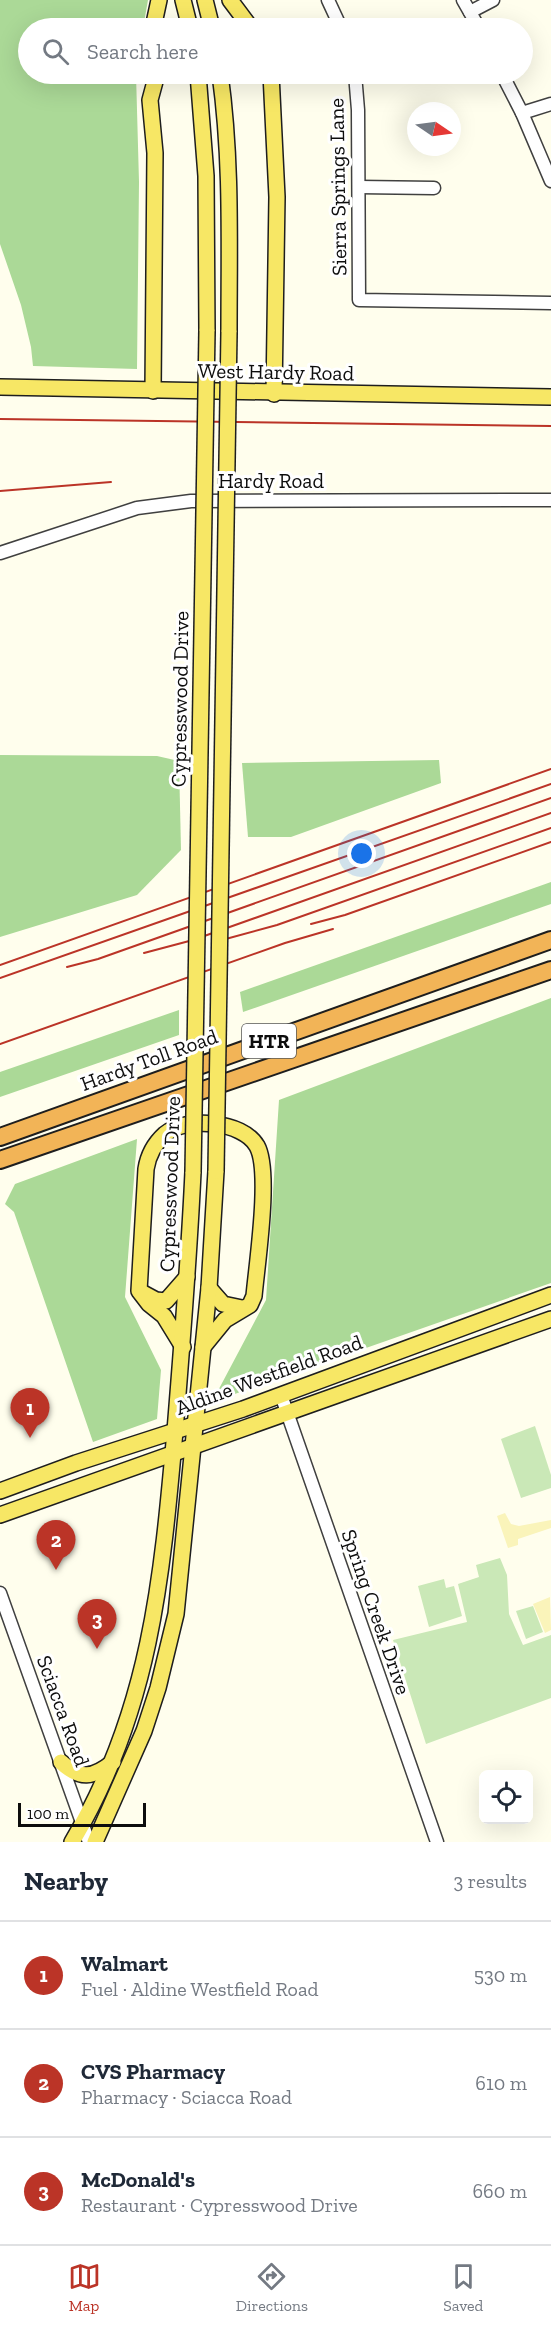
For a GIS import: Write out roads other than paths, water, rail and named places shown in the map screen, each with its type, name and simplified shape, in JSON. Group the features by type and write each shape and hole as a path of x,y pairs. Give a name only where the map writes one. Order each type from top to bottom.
{"highway":[{"name":"Hardy Toll Road","path":"0,1137 551,940"},
{"name":"HTR","path":"0,1160 496,991 551,970"},
{"path":"496,991 551,977"}],"main road":[{"path":"155,18 159,0"},
{"path":"183,0 188,18"},
{"path":"205,0 210,18"},
{"path":"230,0 244,18"},
{"path":"147,84 155,153 153,391"},
{"path":"150,100 154,84"},
{"path":"192,84 206,176"},
{"path":"199,84 206,176"},
{"path":"221,84 227,128"},
{"path":"227,128 228,84"},
{"path":"269,84 273,100"},
{"path":"272,84 277,197 274,394"},
{"name":"Cypresswood Drive","path":"95,1842 144,1731 169,1648 183,1570 192,1445 209,1288 216,1171 229,332 227,128"},
{"name":"Cypresswood Drive","path":"72,1842 112,1762 134,1701 149,1644 160,1589 183,1347 193,1172 207,331 206,176"},
{"name":"West Hardy Road","path":"0,387 274,394 551,397"},
{"path":"183,1347 164,1316 148,1304 139,1291 146,1169 152,1151 165,1134 176,1128 203,1123 226,1125 247,1136 256,1145 263,1171 254,1296 250,1305 225,1320 203,1347"},
{"path":"139,1291 156,1300 165,1301 187,1277"},
{"path":"209,1288 223,1304 242,1308"},
{"name":"Aldine Westfield Road","path":"0,1491 243,1409 412,1345 550,1301"},
{"name":"Aldine Westfield Road","path":"0,1515 124,1468 286,1415 551,1319"},
{"path":"412,1345 418,1366"},
{"path":"199,1387 204,1400 215,1410 243,1409"},
{"path":"124,1468 150,1466 160,1471 170,1491"},
{"path":"149,1644 169,1648"},
{"path":"61,1762 71,1772 85,1776 100,1773 112,1762"}],"street":[{"path":"328,0 336,18"},
{"path":"463,0 472,18"},
{"path":"470,12 493,0"},
{"name":"Sierra Springs Lane","path":"356,84 359,300 551,303"},
{"path":"507,84 551,181"},
{"path":"522,113 551,104"},
{"path":"359,187 434,188"},
{"name":"Hardy Road","path":"0,554 137,508 191,501 551,500"},
{"name":"Spring Creek Drive","path":"281,1395 286,1415 437,1842"},
{"name":"Sciacca Road","path":"0,1593 89,1842"}],"railway":[{"path":"0,419 551,426"},
{"path":"0,491 111,482"},
{"path":"0,965 551,769"},
{"path":"0,978 551,784"},
{"path":"67,967 98,959 551,798"},
{"path":"144,953 193,940 551,813"},
{"path":"222,940 277,925 551,828"},
{"path":"311,924 345,915 551,842"},
{"path":"0,1044 285,943 333,929"}],"place":[{"name":"Walmart","path":"30,1438"},
{"name":"CVS Pharmacy","path":"56,1570"},
{"name":"McDonald's","path":"97,1649"}]}
